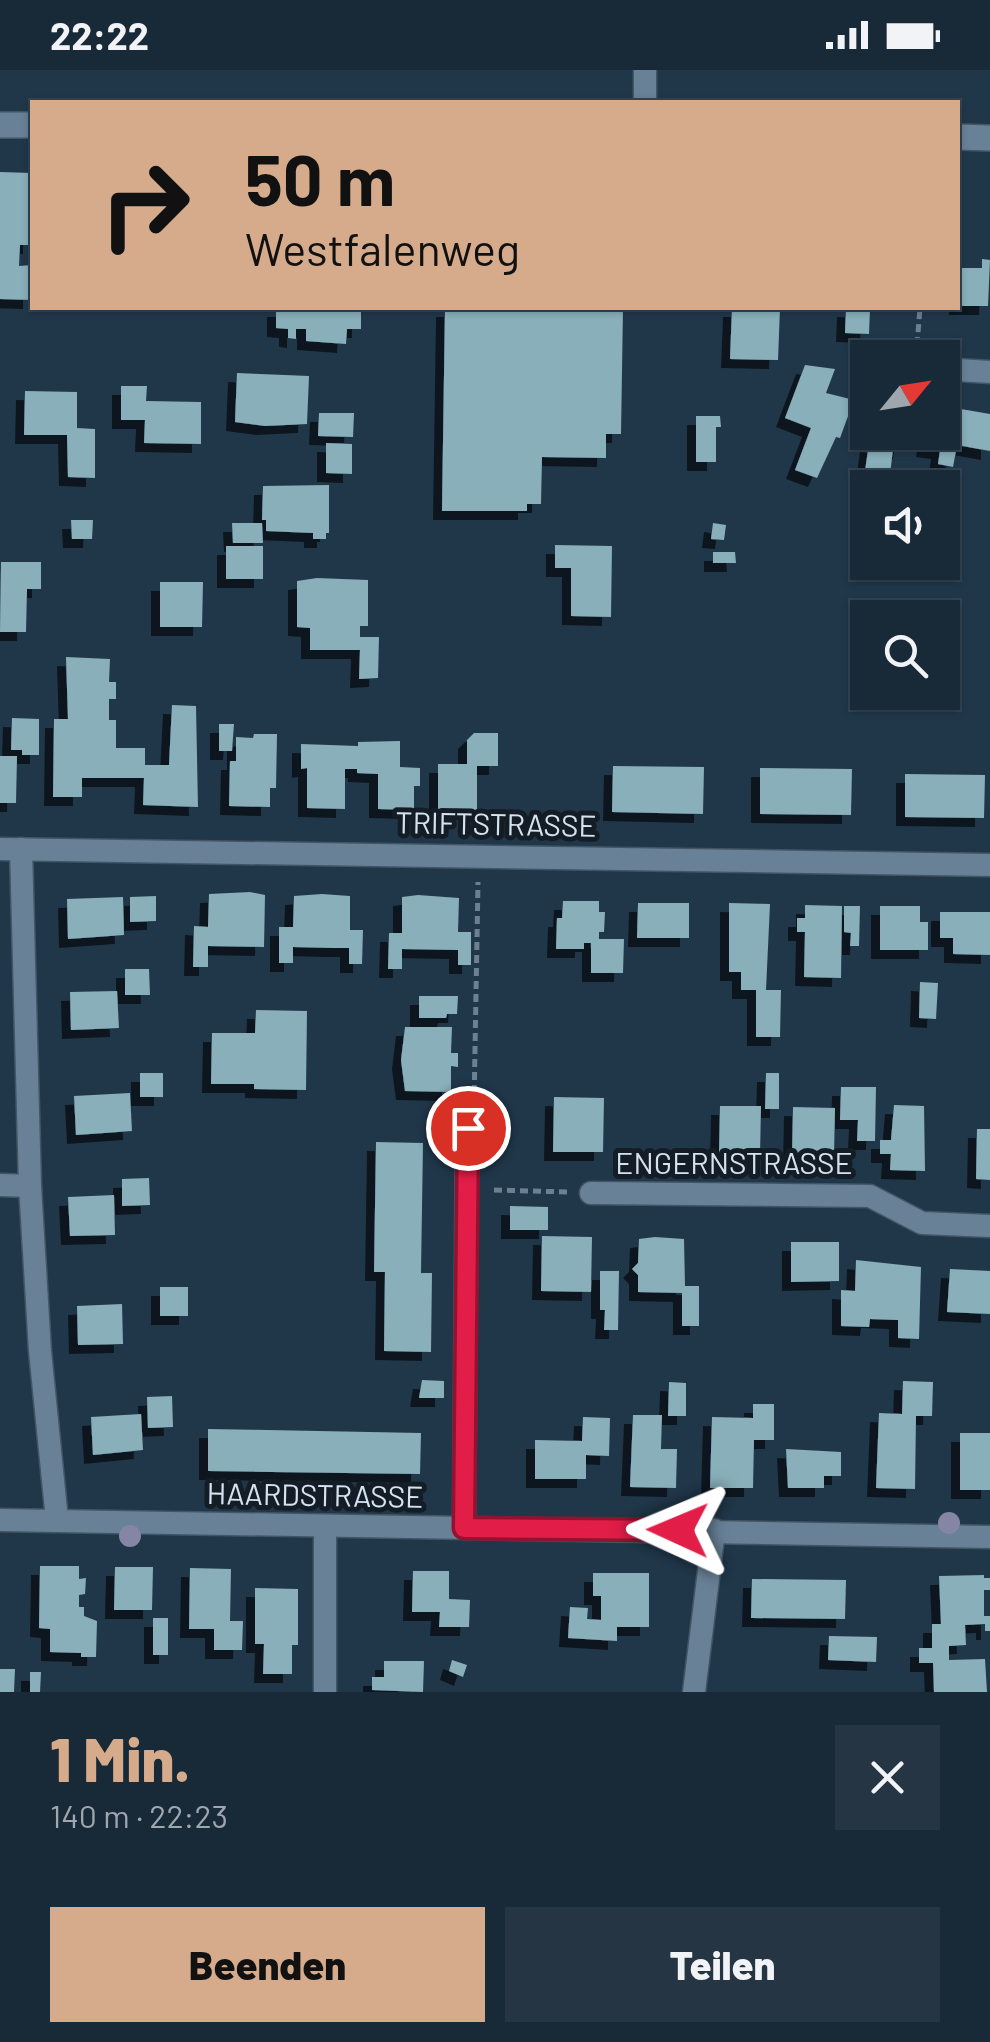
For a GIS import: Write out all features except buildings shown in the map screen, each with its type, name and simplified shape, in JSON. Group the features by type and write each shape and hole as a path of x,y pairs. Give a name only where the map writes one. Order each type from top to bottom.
{"main road":[{"path":"0,125 30,125"},
{"path":"960,138 990,138"}],"street":[{"path":"644,100 645,70"},
{"path":"960,371 990,372"},
{"path":"10,849 40,1351 57,1520"},
{"name":"TRIFTSTRASSE","path":"10,849 990,865"},
{"path":"464,1528 468,1128"},
{"path":"0,1185 30,1186"},
{"name":"ENGERNSTRASSE","path":"590,1193 870,1196 922,1224 990,1226"},
{"name":"HAARDSTRASSE","path":"0,1520 990,1537"},
{"path":"324,1692 326,1527"},
{"path":"694,1692 714,1530"}],"path":[{"path":"917,340 920,310"},
{"path":"468,1128 474,1105 479,854"},
{"path":"505,1190 590,1193"}],"route":[{"path":"468,1128 464,1528 678,1530"}]}
